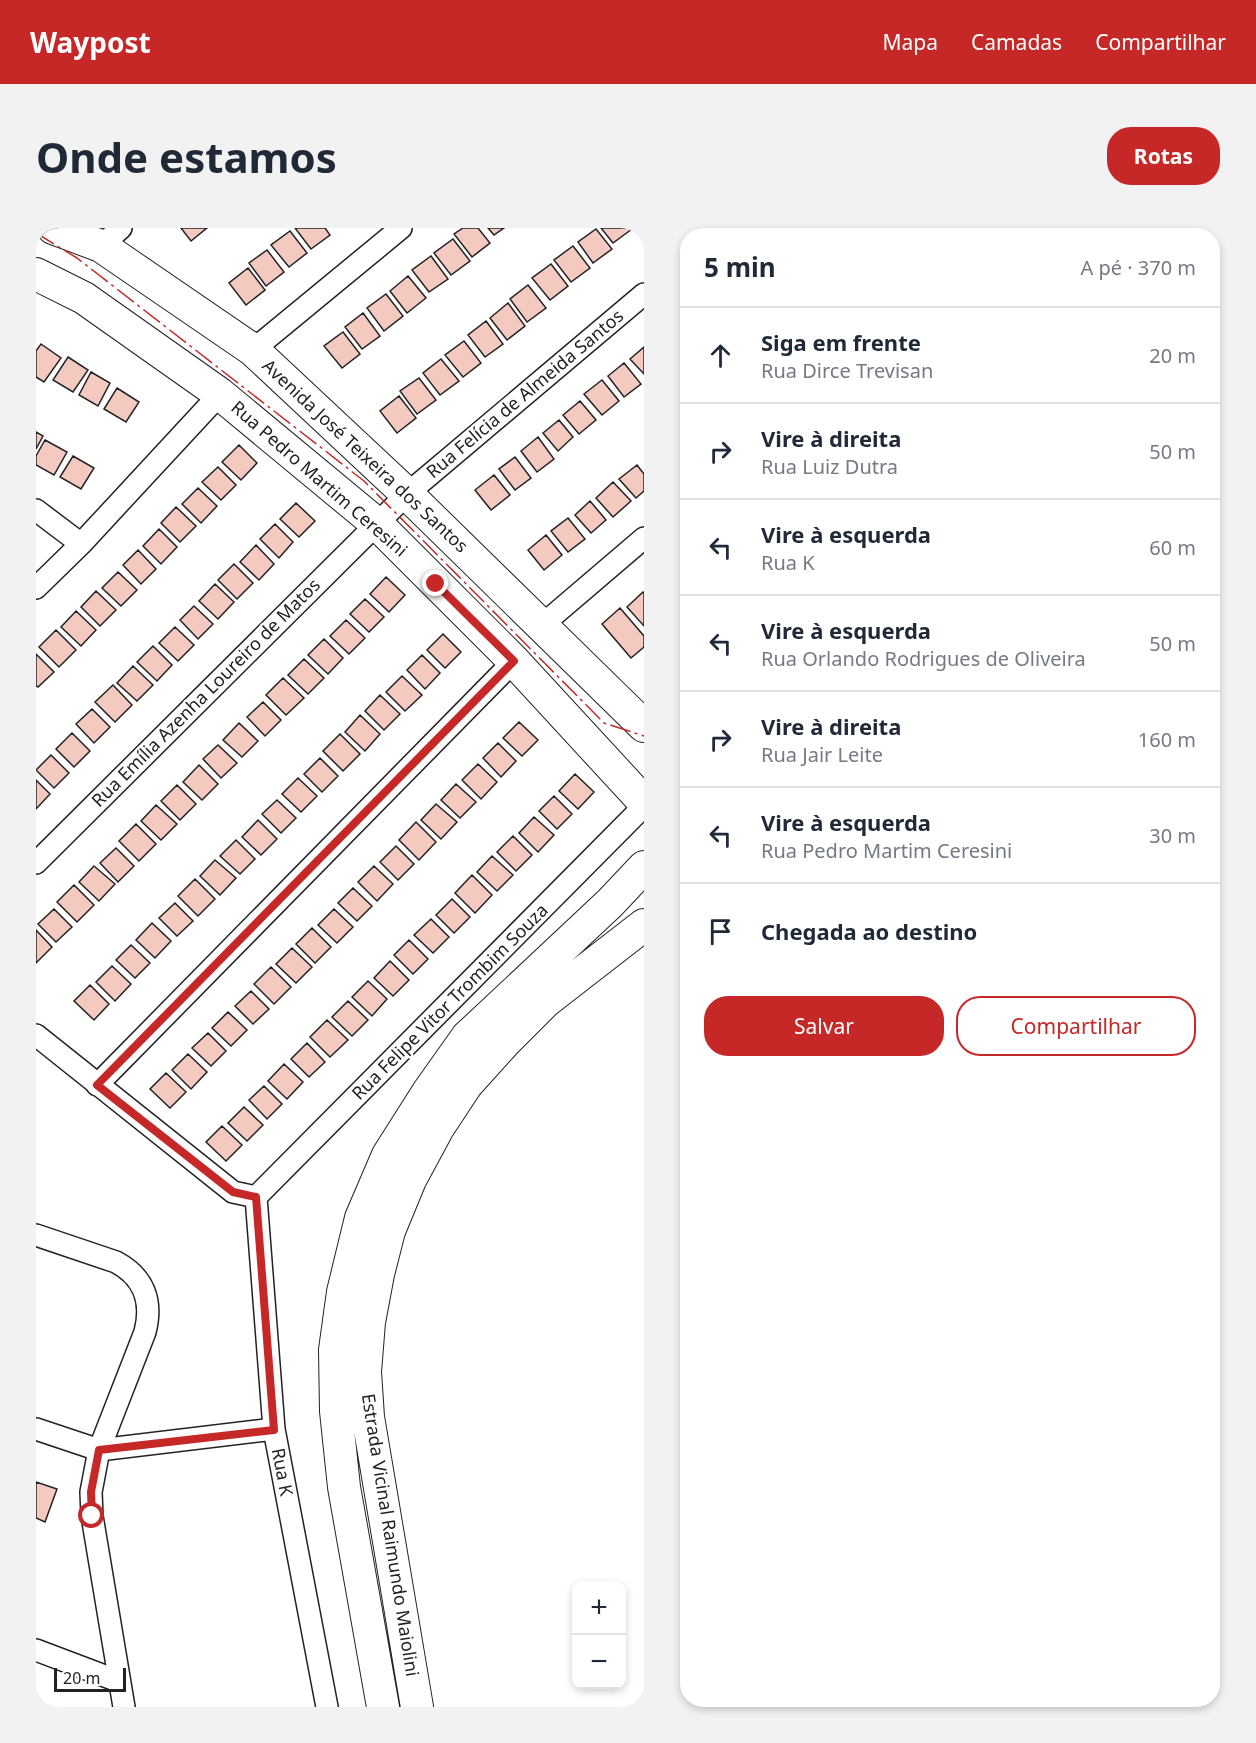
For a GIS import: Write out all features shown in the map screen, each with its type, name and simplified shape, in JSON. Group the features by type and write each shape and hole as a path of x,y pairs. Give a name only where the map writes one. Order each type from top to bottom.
{"main road":[{"name":"Avenida José Teixeira dos Santos","path":"53,228 111,237 253,350 407,494 644,726"},
{"name":"Rua Pedro Martim Ceresini","path":"36,274 84,298 220,394 377,524 514,661 644,804"},
{"name":"Estrada Vicinal Raimundo Maiolini","path":"383,1707 344,1487 336,1411 335,1350 343,1292 361,1218 388,1155 428,1092 467,1037 610,903 644,867"},
{"name":"Estrada Vicinal Raimundo Maiolini","path":"417,1707 368,1417 365,1372 369,1322 389,1231 410,1180 438,1128 467,1084 546,1001 644,924"}],"street":[{"path":"253,350 401,228"},
{"name":"Rua Felícia de Almeida Santos","path":"377,524 407,494 644,294"},
{"path":"36,588 220,394"},
{"path":"36,510 81,543"},
{"name":"Rua Emília Azenha Loureiro de Matos","path":"36,863 377,524"},
{"path":"541,626 644,538"},
{"path":"97,1085 514,661"},
{"name":"Rua Felipe Vitor Trombim Souza","path":"256,1197 644,804"},
{"path":"36,1035 233,1192 256,1197"},
{"name":"Rua K","path":"256,1197 274,1430 327,1707"},
{"path":"36,1235 116,1262 131,1272 146,1295 148,1314 145,1332 99,1450 91,1492 92,1516 124,1707"},
{"path":"36,1430 99,1450 274,1430"},
{"path":"36,1650 118,1681"}],"building":[{"path":"181,228 207,228 191,241"},
{"path":"295,228 325,228 330,235 311,249"},
{"path":"463,228 478,228 490,243 472,257 454,234"},
{"path":"488,228 504,228 494,235"},
{"path":"601,228 631,228 632,229 613,243"},
{"path":"596,229 612,249 593,263 578,242"},
{"path":"290,231 307,253 289,267 271,245"},
{"path":"453,239 470,261 451,275 434,253"},
{"path":"573,246 590,268 571,282 554,260"},
{"path":"267,250 284,272 266,286 249,263"},
{"path":"431,256 448,279 429,292 412,270"},
{"path":"551,264 568,286 550,300 532,278"},
{"path":"248,268 265,290 246,305 229,283"},
{"path":"408,276 426,298 407,313 390,291"},
{"path":"528,285 546,308 527,322 510,299"},
{"path":"386,294 403,316 384,331 367,308"},
{"path":"508,303 525,326 507,340 490,318"},
{"path":"363,313 380,336 362,349 345,327"},
{"path":"486,321 503,344 485,357 468,335"},
{"path":"343,332 360,354 342,368 324,346"},
{"path":"464,341 481,363 463,377 445,355"},
{"path":"41,344 61,358 44,382 36,377 36,351"},
{"path":"644,347 644,374 630,359"},
{"path":"68,357 88,370 73,392 53,380"},
{"path":"441,359 459,381 440,395 423,373"},
{"path":"624,363 641,384 624,397 608,376"},
{"path":"91,372 110,383 98,406 79,395"},
{"path":"419,378 436,400 417,414 400,391"},
{"path":"602,380 619,401 602,415 584,394"},
{"path":"117,388 139,402 126,422 104,409"},
{"path":"399,396 416,418 397,433 380,411"},
{"path":"580,401 596,420 579,434 563,415"},
{"path":"559,420 573,437 558,451 543,433"},
{"path":"36,432 43,436 36,449"},
{"path":"538,437 554,459 537,472 521,451"},
{"path":"45,440 67,452 54,475 36,465 36,456"},
{"path":"239,445 257,463 241,480 222,462"},
{"path":"73,456 94,468 81,489 60,477"},
{"path":"515,457 531,478 515,490 499,469"},
{"path":"637,465 644,474 644,491 636,498 619,479"},
{"path":"218,467 236,485 221,500 202,482"},
{"path":"494,475 510,495 491,510 475,490"},
{"path":"613,482 631,501 613,517 596,498"},
{"path":"198,488 217,506 201,523 182,504"},
{"path":"590,501 606,520 591,533 575,515"},
{"path":"296,503 315,521 299,537 280,519"},
{"path":"176,507 196,526 180,542 161,523"},
{"path":"568,518 585,539 568,552 551,531"},
{"path":"275,524 293,542 279,558 260,539"},
{"path":"159,529 177,547 161,564 143,546"},
{"path":"546,535 562,555 544,570 528,550"},
{"path":"256,545 274,564 259,580 240,562"},
{"path":"138,550 156,569 141,584 123,565"},
{"path":"234,564 253,583 237,599 218,580"},
{"path":"118,572 137,590 121,606 102,588"},
{"path":"386,577 405,595 389,612 370,594"},
{"path":"215,584 234,602 218,619 199,601"},
{"path":"96,591 116,610 100,626 81,607"},
{"path":"643,592 644,594 644,626 627,607"},
{"path":"365,599 384,617 369,632 350,614"},
{"path":"194,606 213,624 198,639 180,620"},
{"path":"620,608 644,636 644,647 631,658 602,624"},
{"path":"76,611 96,630 81,646 61,627"},
{"path":"346,620 365,638 349,654 330,636"},
{"path":"175,627 194,645 178,661 159,643"},
{"path":"56,630 76,650 59,667 39,647"},
{"path":"443,634 461,652 445,668 427,650"},
{"path":"324,639 343,658 328,674 308,655"},
{"path":"153,646 172,665 157,681 137,662"},
{"path":"36,654 54,672 38,687 36,686"},
{"path":"422,655 440,673 425,689 407,670"},
{"path":"304,659 324,678 308,694 288,675"},
{"path":"133,666 153,685 137,701 117,683"},
{"path":"402,676 422,695 405,711 386,692"},
{"path":"283,678 304,698 286,715 266,695"},
{"path":"113,685 132,705 115,722 95,702"},
{"path":"380,695 400,714 384,730 365,711"},
{"path":"263,702 281,720 265,736 247,717"},
{"path":"92,709 110,727 94,743 76,724"},
{"path":"360,715 380,734 365,751 345,732"},
{"path":"519,722 538,740 522,756 503,738"},
{"path":"239,723 258,741 242,757 223,740"},
{"path":"72,733 90,751 74,767 56,749"},
{"path":"340,734 360,754 343,771 323,751"},
{"path":"498,743 516,761 501,777 483,758"},
{"path":"218,745 237,763 221,778 203,759"},
{"path":"51,755 69,773 54,788 36,770"},
{"path":"320,758 338,776 322,792 304,774"},
{"path":"478,764 497,782 481,799 462,780"},
{"path":"199,765 218,784 202,800 183,782"},
{"path":"575,774 594,792 578,809 559,791"},
{"path":"298,778 317,796 301,812 282,794"},
{"path":"36,780 50,794 36,809"},
{"path":"456,784 476,802 460,818 441,800"},
{"path":"177,785 196,804 180,820 161,801"},
{"path":"554,796 572,814 557,829 539,811"},
{"path":"277,800 296,818 281,833 262,814"},
{"path":"436,804 457,822 441,839 421,820"},
{"path":"156,805 177,824 161,840 141,821"},
{"path":"534,817 554,835 538,852 519,833"},
{"path":"258,820 277,839 261,855 242,837"},
{"path":"416,822 436,842 419,860 399,840"},
{"path":"136,824 156,844 139,861 119,841"},
{"path":"513,836 532,855 516,871 497,852"},
{"path":"236,840 255,859 240,874 220,856"},
{"path":"396,846 414,864 398,880 380,862"},
{"path":"116,848 134,866 118,882 100,863"},
{"path":"492,856 513,875 497,891 477,872"},
{"path":"215,860 236,878 220,895 200,876"},
{"path":"94,866 115,884 99,901 79,882"},
{"path":"374,866 393,884 377,901 358,882"},
{"path":"472,875 492,895 475,913 455,893"},
{"path":"195,879 215,899 198,916 178,896"},
{"path":"74,885 94,905 77,922 57,902"},
{"path":"353,888 372,906 357,921 338,903"},
{"path":"452,899 470,917 454,933 436,915"},
{"path":"175,903 193,921 177,936 159,918"},
{"path":"54,909 72,927 56,942 38,924"},
{"path":"334,909 353,927 337,943 318,925"},
{"path":"431,919 449,937 433,953 414,935"},
{"path":"152,923 171,941 155,958 136,940"},
{"path":"312,928 331,947 315,963 296,944"},
{"path":"36,930 52,947 36,963"},
{"path":"409,940 428,959 413,974 394,955"},
{"path":"131,945 150,963 135,978 116,960"},
{"path":"292,948 312,967 296,983 276,964"},
{"path":"390,961 409,980 393,996 374,978"},
{"path":"112,966 131,984 115,1001 96,982"},
{"path":"271,967 291,987 274,1004 254,984"},
{"path":"368,981 387,999 372,1016 352,997"},
{"path":"90,985 109,1004 94,1020 74,1001"},
{"path":"251,991 269,1009 253,1024 235,1006"},
{"path":"348,1001 368,1020 352,1036 332,1017"},
{"path":"228,1012 247,1030 231,1046 212,1028"},
{"path":"327,1020 348,1040 330,1057 310,1037"},
{"path":"208,1033 226,1051 211,1066 192,1048"},
{"path":"307,1043 325,1062 309,1077 291,1059"},
{"path":"188,1054 207,1072 191,1089 172,1070"},
{"path":"284,1064 303,1082 287,1099 268,1081"},
{"path":"166,1073 186,1092 170,1108 150,1089"},
{"path":"264,1086 282,1104 267,1119 249,1100"},
{"path":"244,1107 263,1125 247,1141 228,1123"},
{"path":"222,1126 242,1145 226,1161 206,1142"},
{"path":"36,1482 57,1489 45,1522 36,1518"}],"power":[{"path":"36,233 77,258 364,481 604,723 644,736"}],"route":[{"path":"92,1516 91,1492 99,1450 274,1430 256,1197 233,1192 97,1085 514,661 436,584"}]}
